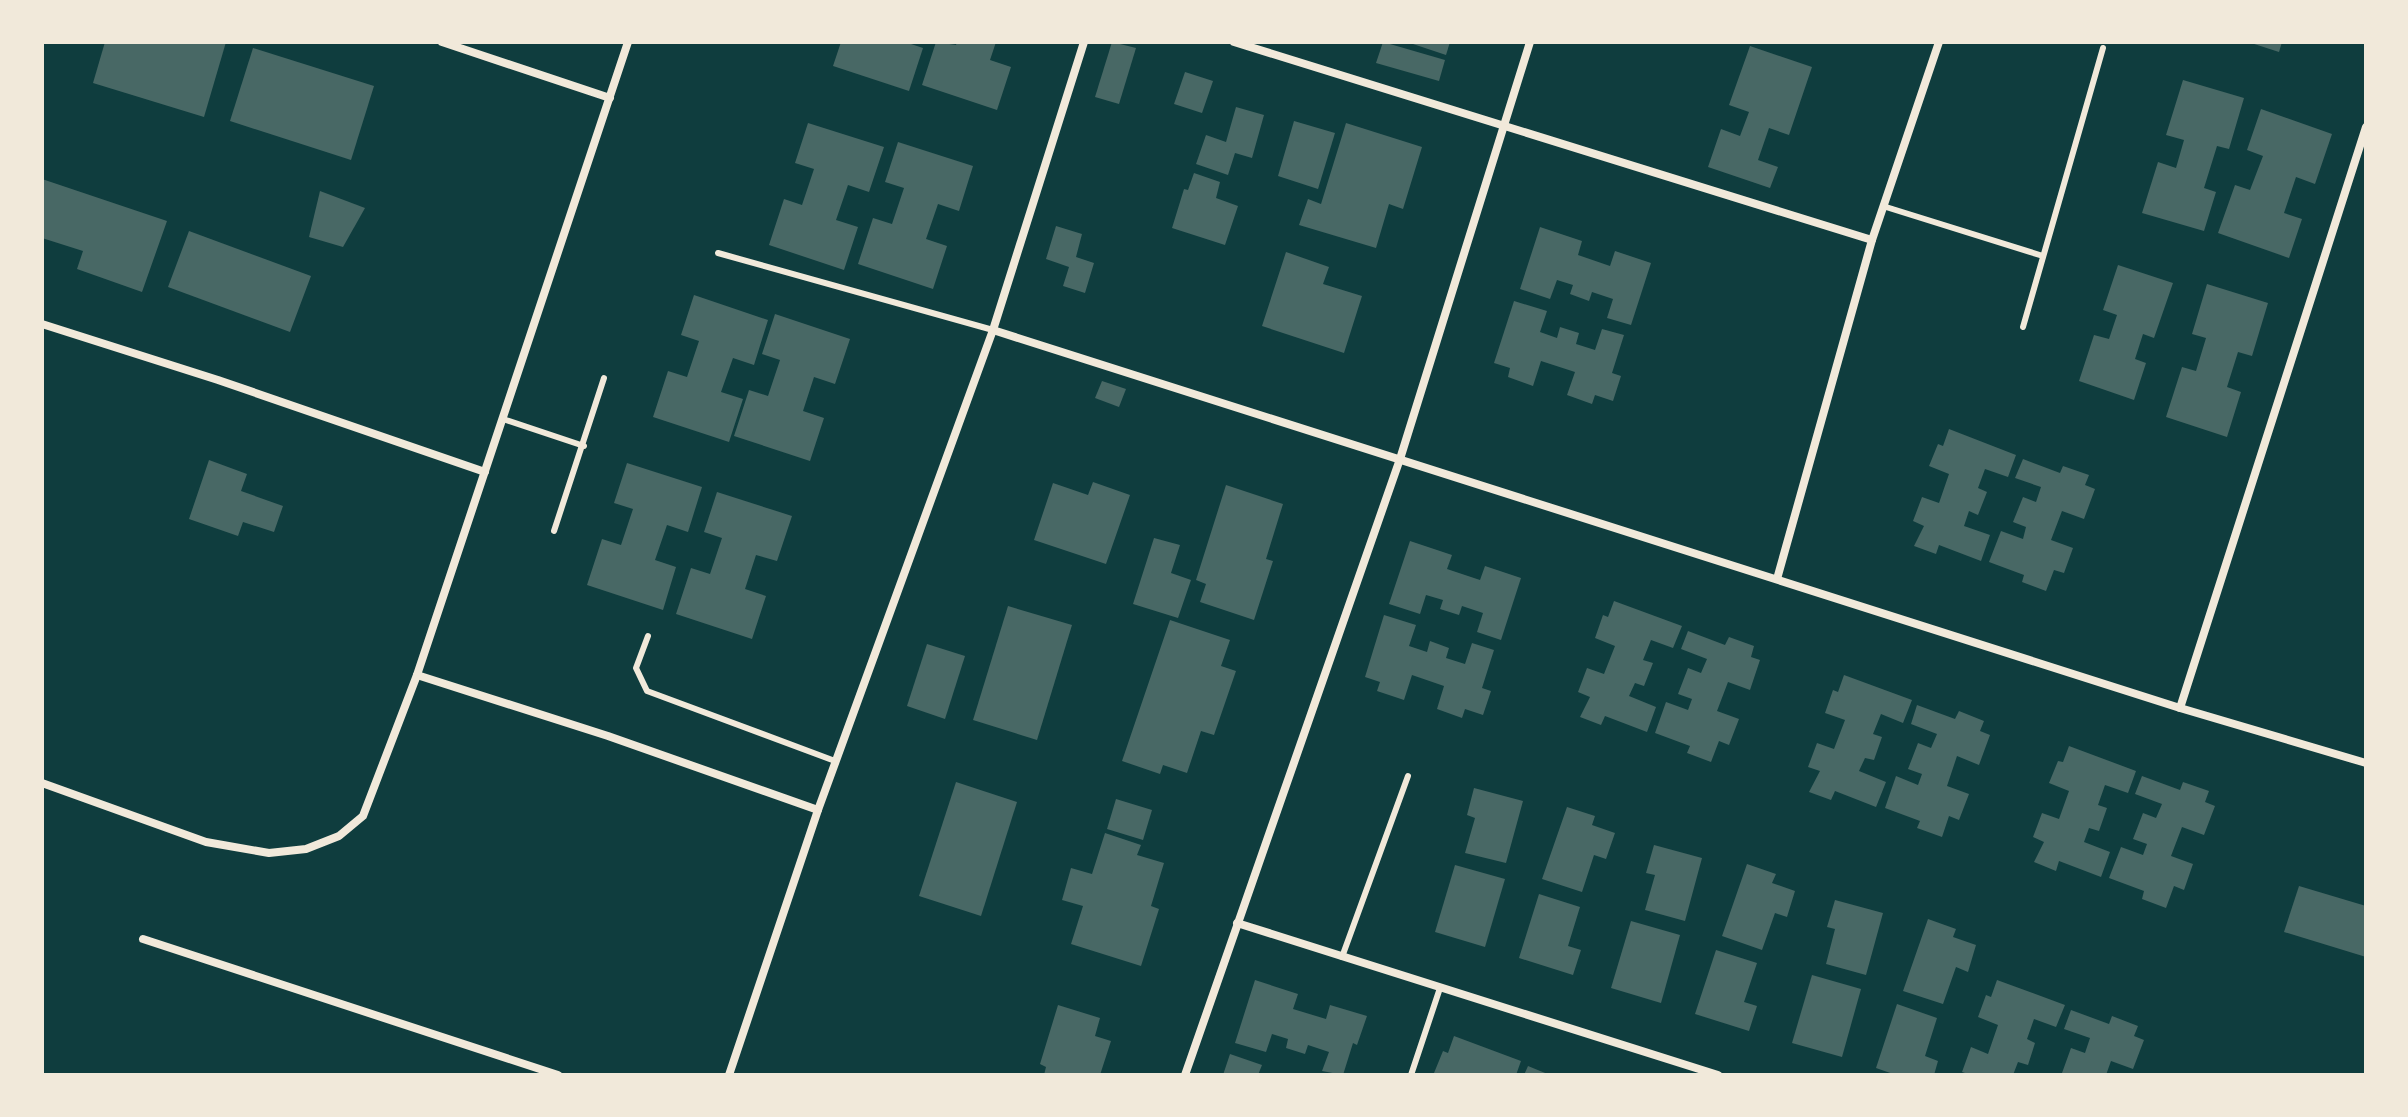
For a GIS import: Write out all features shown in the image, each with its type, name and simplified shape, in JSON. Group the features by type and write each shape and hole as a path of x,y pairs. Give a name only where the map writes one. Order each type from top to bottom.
{"street":[{"path":"442,42 610,98"},
{"path":"42,783 206,842 269,853 306,849 339,836 363,816 417,675 628,42"},
{"path":"729,1075 835,761 993,330 1084,42"},
{"path":"1234,42 1872,240"},
{"path":"1185,1075 1400,459 1530,42"},
{"path":"1777,579 1872,240 1886,207 1939,42"},
{"path":"2180,708 2366,127"},
{"path":"42,324 218,380 485,472"},
{"path":"993,330 2180,708 2366,763"},
{"path":"417,675 608,736 818,810"},
{"path":"1237,923 1718,1075"},
{"path":"143,939 558,1075"}],"lane":[{"path":"2023,327 2103,48"},
{"path":"1886,207 2043,256"},
{"path":"718,253 993,330"},
{"path":"554,531 604,378"},
{"path":"503,419 584,446"},
{"path":"648,636 636,668 647,691 835,761"},
{"path":"1342,957 1408,776"},
{"path":"1411,1075 1440,988"}],"building":[{"path":"105,42 226,42 204,117 93,83"},
{"path":"841,42 905,42 923,48 909,91 833,66"},
{"path":"936,42 956,45 957,42 996,42 990,60 1011,67 997,110 922,85"},
{"path":"1112,42 1136,48 1119,104 1095,97"},
{"path":"1383,42 1445,60 1439,81 1376,63"},
{"path":"1407,42 1450,42 1446,55"},
{"path":"2248,42 2282,42 2279,52"},
{"path":"1750,46 1812,67 1789,135 1769,128 1758,160 1778,167 1770,188 1708,167 1721,129 1740,136 1749,112 1729,105"},
{"path":"253,48 374,86 351,160 230,121"},
{"path":"1185,72 1213,81 1202,113 1174,104"},
{"path":"2183,80 2244,98 2229,149 2217,146 2204,188 2216,192 2204,231 2142,213 2158,162 2176,168 2184,140 2166,135"},
{"path":"1236,107 1264,115 1252,158 1235,153 1228,175 1196,164 1206,135 1226,142"},
{"path":"2261,109 2332,134 2315,184 2296,177 2284,213 2302,219 2289,258 2218,233 2235,185 2250,190 2263,156 2247,150"},
{"path":"1294,121 1335,133 1318,189 1278,176"},
{"path":"808,123 884,147 869,192 848,185 836,220 858,227 844,270 769,245 784,199 802,205 814,169 795,163"},
{"path":"1346,123 1422,147 1403,209 1389,204 1376,248 1299,225 1308,199 1321,204"},
{"path":"898,142 973,166 959,211 938,204 926,239 947,246 933,289 858,264 873,218 892,224 904,188 885,182"},
{"path":"1194,173 1220,182 1216,198 1238,206 1225,245 1172,228 1184,189 1188,190"},
{"path":"42,179 167,221 142,292 77,269 83,251 42,238"},
{"path":"320,191 365,208 343,247 309,237"},
{"path":"1056,226 1082,234 1076,257 1094,263 1085,293 1063,286 1069,267 1046,259"},
{"path":"1540,227 1582,241 1578,255 1610,266 1615,251 1651,263 1631,325 1607,318 1613,299 1592,292 1589,301 1570,294 1573,285 1557,280 1550,299 1520,289"},
{"path":"189,231 311,276 290,332 168,287"},
{"path":"1286,252 1329,267 1323,284 1362,296 1344,353 1262,326"},
{"path":"2118,265 2173,283 2154,338 2143,334 2135,359 2146,363 2134,400 2079,381 2094,335 2109,339 2117,315 2103,310"},
{"path":"2207,284 2268,303 2252,356 2238,352 2227,387 2241,392 2227,437 2166,417 2182,367 2196,371 2206,338 2192,334"},
{"path":"694,295 768,320 754,365 733,358 721,392 743,399 729,442 653,417 668,371 687,377 699,341 681,335"},
{"path":"1514,301 1547,311 1540,332 1557,338 1560,327 1579,333 1576,344 1595,350 1602,329 1624,335 1612,373 1621,376 1613,401 1595,395 1592,404 1567,395 1575,372 1541,361 1533,386 1508,377 1510,368 1494,363"},
{"path":"775,314 850,339 835,384 814,377 803,411 824,418 810,461 734,436 749,390 768,396 780,360 762,354"},
{"path":"1102,381 1126,389 1119,407 1095,398"},
{"path":"1949,429 2016,455 2008,477 1985,469 1978,488 1987,492 1978,515 1969,511 1964,526 1990,535 1981,561 1939,545 1936,554 1914,546 1924,526 1913,521 1922,497 1939,503 1949,474 1929,466 1938,444 1943,446"},
{"path":"2023,459 2060,473 2063,466 2089,475 2085,485 2095,489 2084,519 2062,511 2051,540 2073,548 2064,573 2054,570 2046,591 2022,582 2024,575 1989,562 2001,531 2023,539 2026,527 2013,522 2023,497 2036,502 2041,487 2015,478"},
{"path":"209,460 247,474 241,491 283,506 274,532 243,522 238,536 189,519"},
{"path":"627,463 702,487 688,532 667,525 655,560 676,567 663,610 587,585 602,539 621,545 633,509 614,503"},
{"path":"1093,482 1130,495 1106,564 1034,540 1053,483 1088,495"},
{"path":"1226,485 1283,504 1266,559 1273,561 1254,620 1200,602 1206,584 1196,580"},
{"path":"717,492 792,516 777,561 756,555 745,589 766,596 752,639 676,614 691,568 710,574 722,538 704,532"},
{"path":"1154,538 1180,545 1171,573 1191,580 1178,618 1133,604"},
{"path":"1410,541 1452,555 1447,569 1480,580 1485,566 1521,578 1501,640 1477,632 1483,613 1462,606 1459,615 1440,609 1443,600 1426,595 1420,614 1389,604"},
{"path":"1614,601 1682,626 1673,648 1651,640 1643,660 1653,663 1644,686 1635,683 1629,696 1656,707 1647,732 1605,716 1601,725 1580,717 1590,697 1578,692 1587,668 1604,674 1615,646 1595,638 1603,615 1608,617"},
{"path":"1008,606 1072,625 1037,740 973,720"},
{"path":"1384,615 1416,625 1409,646 1427,652 1430,641 1449,648 1446,658 1465,664 1472,643 1494,650 1482,688 1491,691 1483,715 1465,709 1462,718 1437,709 1444,686 1412,675 1404,700 1377,691 1380,682 1365,677"},
{"path":"1170,620 1230,640 1221,666 1236,671 1214,735 1201,731 1187,773 1163,765 1160,774 1122,761"},
{"path":"1688,631 1725,645 1729,637 1754,646 1751,657 1760,660 1750,690 1728,682 1717,711 1739,719 1729,745 1719,741 1711,762 1687,753 1690,746 1655,733 1666,702 1688,710 1692,699 1678,694 1688,668 1701,673 1707,659 1681,649"},
{"path":"927,644 965,656 945,719 907,706"},
{"path":"1844,675 1912,700 1903,723 1881,714 1873,734 1882,737 1874,760 1865,758 1859,771 1886,782 1876,807 1835,791 1831,800 1809,792 1820,771 1808,767 1817,743 1834,749 1845,720 1825,713 1833,690 1838,692"},
{"path":"1917,705 1955,719 1959,711 1984,721 1980,731 1990,735 1979,765 1957,756 1947,786 1969,794 1959,820 1949,816 1942,837 1917,828 1920,821 1885,808 1896,776 1918,785 1922,774 1908,769 1918,743 1931,748 1937,734 1911,724"},
{"path":"2069,746 2136,771 2128,793 2105,785 2098,805 2107,808 2099,831 2089,828 2084,842 2110,852 2101,877 2059,861 2056,871 2034,862 2044,842 2033,837 2042,813 2059,819 2069,791 2049,783 2058,761 2063,762"},
{"path":"2142,776 2180,790 2183,782 2209,791 2205,802 2215,806 2204,835 2182,827 2171,856 2193,864 2184,890 2174,886 2166,908 2142,899 2144,891 2109,878 2121,847 2143,855 2147,844 2133,839 2143,813 2156,818 2162,804 2135,794"},
{"path":"956,782 1017,802 981,916 919,896"},
{"path":"1474,788 1523,801 1506,863 1465,853 1475,818 1467,815"},
{"path":"1116,799 1152,810 1143,840 1107,829"},
{"path":"1567,807 1595,816 1592,825 1615,833 1606,859 1594,855 1582,892 1542,879"},
{"path":"1105,833 1141,845 1137,855 1164,863 1151,906 1159,909 1141,966 1071,944 1083,906 1062,900 1071,868 1092,874"},
{"path":"1654,845 1702,858 1685,921 1645,910 1655,875 1646,873"},
{"path":"1747,864 1776,874 1772,883 1795,891 1787,917 1775,913 1762,950 1722,936"},
{"path":"1455,865 1505,879 1485,947 1435,932"},
{"path":"2299,886 2366,906 2366,957 2284,932"},
{"path":"1539,894 1580,907 1568,946 1581,950 1573,975 1519,958"},
{"path":"1835,900 1883,913 1866,975 1826,964 1835,929 1827,927"},
{"path":"1928,919 1956,929 1953,937 1976,945 1968,972 1956,967 1943,1004 1903,991"},
{"path":"1631,921 1680,935 1661,1003 1611,988"},
{"path":"1716,950 1757,963 1744,1002 1757,1006 1749,1031 1695,1014"},
{"path":"1812,975 1861,989 1842,1057 1792,1043"},
{"path":"1255,980 1298,994 1293,1009 1326,1019 1330,1005 1367,1016 1357,1045 1353,1043 1343,1075 1322,1071 1329,1052 1308,1045 1305,1054 1286,1048 1288,1039 1272,1034 1266,1052 1235,1043"},
{"path":"1997,980 2065,1005 2056,1027 2034,1019 2027,1039 2035,1043 2028,1065 2018,1062 2013,1075 1971,1075 1962,1072 1971,1047 1988,1054 1998,1025 1978,1017 1986,995 1991,997"},
{"path":"1897,1004 1937,1018 1925,1056 1938,1061 1934,1075 1896,1075 1876,1068"},
{"path":"1058,1005 1100,1018 1095,1036 1111,1041 1100,1075 1044,1075 1046,1067 1040,1064"},
{"path":"2071,1010 2109,1024 2112,1016 2138,1026 2134,1036 2144,1040 2133,1069 2111,1061 2106,1075 2062,1073 2071,1048 2085,1053 2090,1038 2064,1029"},
{"path":"1454,1036 1521,1061 1516,1075 1434,1073 1443,1051 1448,1053"},
{"path":"1230,1054 1262,1065 1258,1075 1223,1075"},
{"path":"1528,1066 1550,1075 1524,1075"}]}
